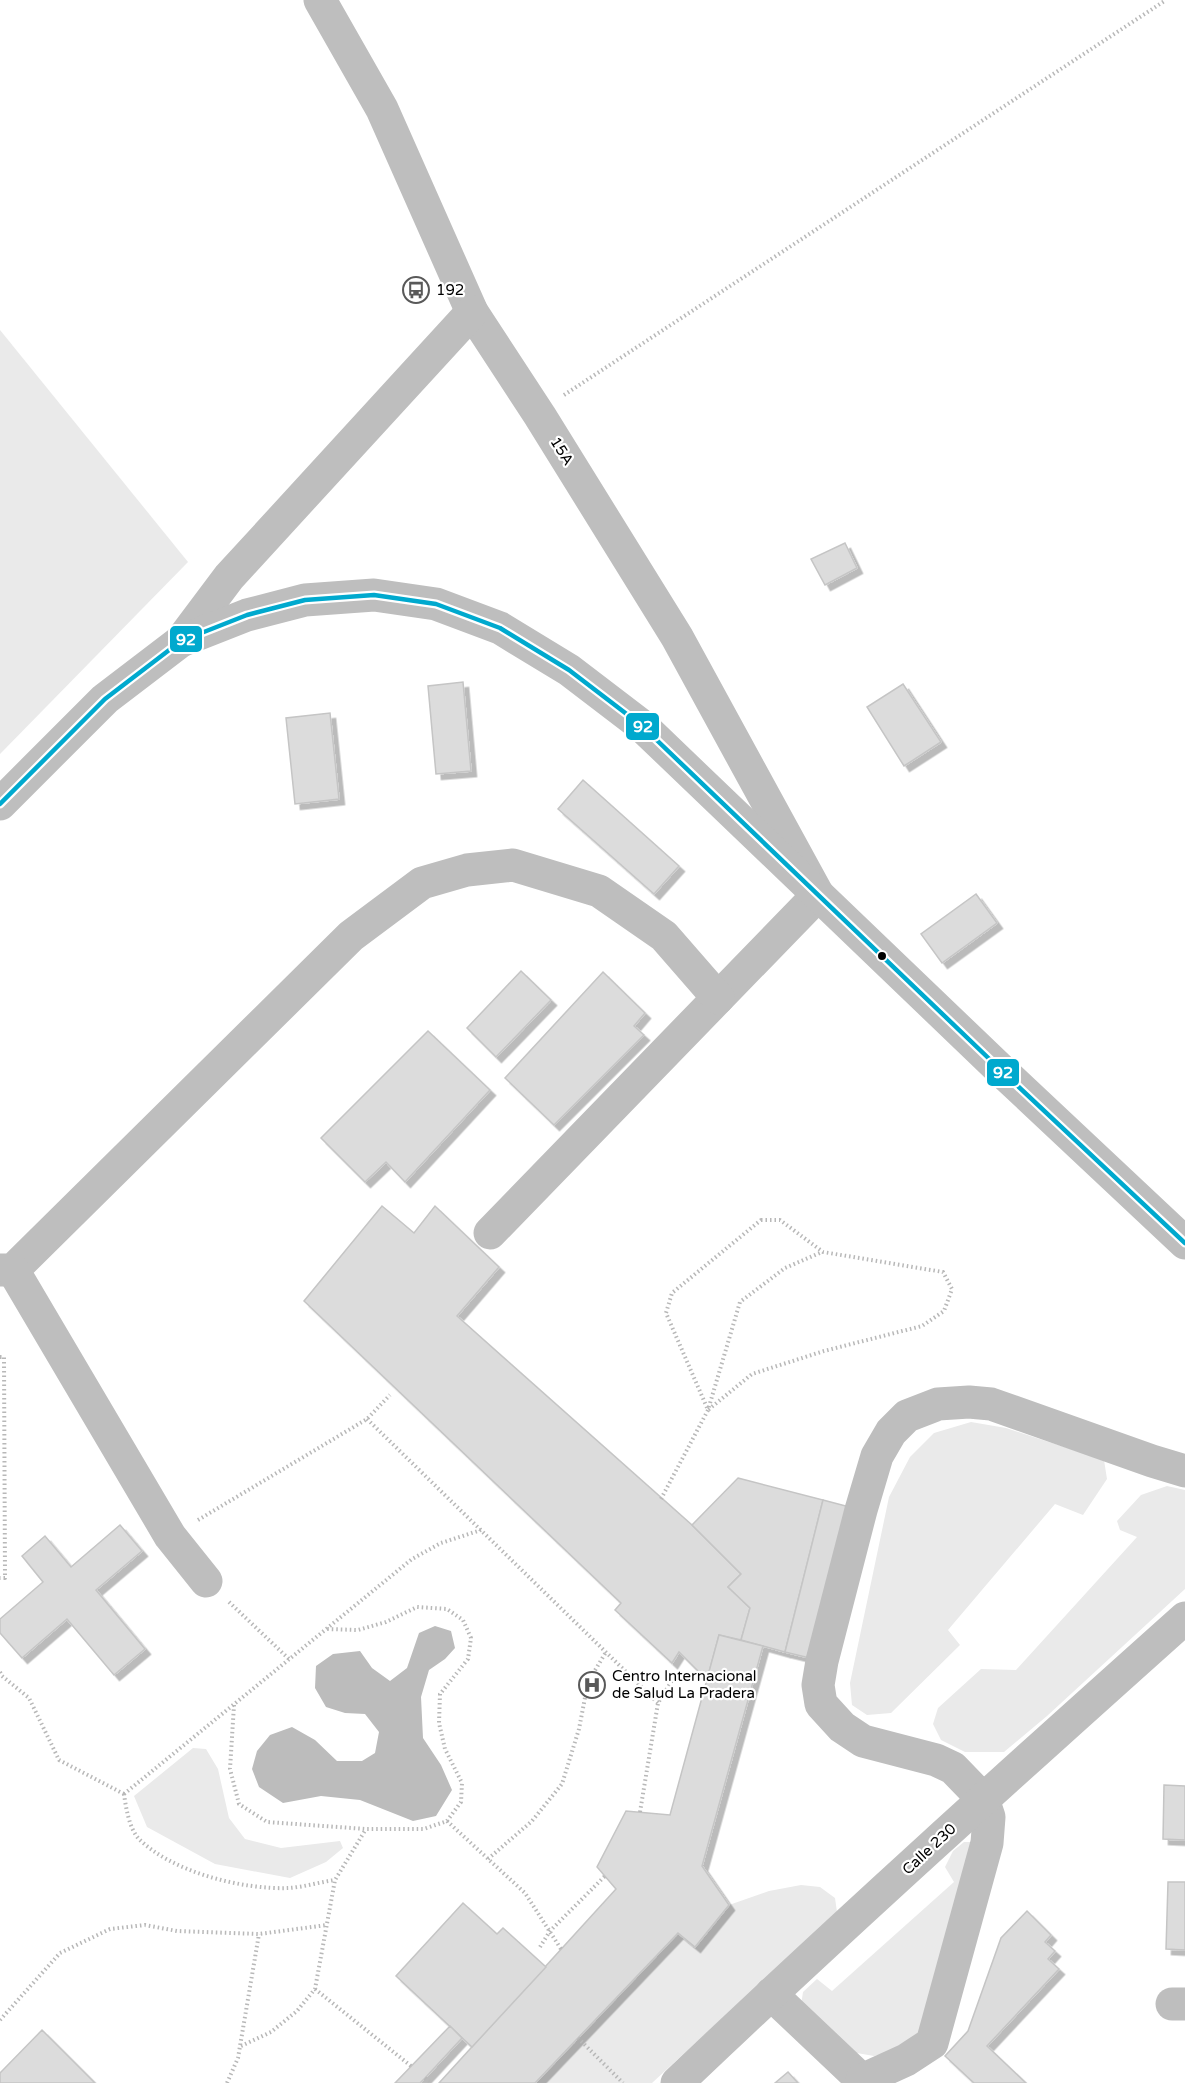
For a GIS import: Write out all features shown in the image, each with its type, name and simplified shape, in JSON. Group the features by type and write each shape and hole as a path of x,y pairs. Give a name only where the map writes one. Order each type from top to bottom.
{"street":[{"name":"15A","path":"321,0 382,109 472,312 540,416 677,637 818,895"},
{"path":"0,804 105,699 180,641 229,577 472,312"},
{"path":"180,641 247,615 305,600 374,595 436,604 500,628 569,670 640,725 1185,1243"},
{"path":"206,1581 170,1536 7,1270 351,936 422,883 467,870 513,865 599,891 664,936 718,998"},
{"path":"490,1233 818,895"},
{"path":"771,1994 863,2081 906,2060 932,2043 987,1843 988,1817 983,1799 953,1768 936,1760 863,1741 842,1727 821,1704 818,1685 822,1661 877,1456 891,1432 908,1416 938,1404 969,1402 991,1404 1185,1471"},
{"name":"Calle 230","path":"677,2083 983,1799 1185,1618"}],"path":[{"path":"540,416 569,392 1166,0"},
{"path":"761,1220 780,1220 823,1252 943,1272 952,1289 944,1311 922,1326 824,1351 752,1374 708,1410 666,1313 672,1293 761,1220"},
{"path":"661,1498 708,1410 740,1302 785,1268 823,1252"},
{"path":"0,1357 4,1357 5,1578 0,1578"},
{"path":"170,1536 367,1419 390,1395"},
{"path":"367,1419 658,1703"},
{"path":"124,1794 412,1559 441,1543 481,1530"},
{"path":"206,1581 289,1659"},
{"path":"234,1705 230,1769 239,1804 267,1822 366,1829 424,1829 447,1821 461,1802 462,1783 445,1749 439,1723 440,1694 468,1659 471,1638 463,1620 447,1609 417,1607 386,1622 358,1630 326,1629"},
{"path":"488,1859 532,1821 562,1784 579,1729 588,1682 606,1652"},
{"path":"0,1672 29,1698 59,1760 124,1794"},
{"path":"640,1812 658,1703 676,1674"},
{"path":"124,1794 126,1811 137,1836 162,1857 201,1874 248,1886 290,1888 335,1880"},
{"path":"447,1821 525,1893 561,1949"},
{"path":"241,2046 271,2032 297,2011 315,1989 335,1880 366,1829"},
{"path":"540,1947 550,1931 605,1876"},
{"path":"0,2019 60,1953 110,1929 145,1925 177,1931 259,1934 327,1925"},
{"path":"227,2083 241,2046 259,1934"},
{"path":"315,1989 411,2067"},
{"path":"578,2038 623,2083"},
{"path":"425,2078 431,2083"}],"shaded area":[{"path":"0,330 188,562 0,754"},
{"path":"971,1422 1006,1428 1104,1460 1107,1479 1083,1515 1055,1504 948,1630 960,1645 891,1713 867,1715 852,1705 850,1683 889,1497 910,1457 934,1433"},
{"path":"1167,1486 1185,1490 1185,1589 1047,1716 1004,1752 965,1752 941,1740 933,1724 938,1708 981,1669 1016,1670 1137,1537 1120,1530 1117,1521 1141,1495"},
{"path":"435,1626 451,1631 455,1648 445,1659 429,1670 421,1697 423,1738 441,1765 452,1790 436,1816 413,1821 360,1800 321,1796 283,1803 259,1787 252,1769 257,1751 270,1735 292,1727 315,1740 337,1761 362,1761 375,1753 379,1732 365,1714 345,1713 326,1707 315,1688 316,1666 333,1654 360,1651 372,1668 390,1681 407,1668 419,1633"},
{"path":"193,1748 206,1749 218,1769 229,1818 245,1839 281,1848 340,1841 343,1848 326,1862 290,1878 215,1864 147,1827 134,1796"},
{"path":"964,1842 973,1842 922,2031 895,2051 874,2056 851,2052 801,2005 803,1992 817,1979 832,1991 954,1882 945,1867 953,1851"},
{"path":"801,1885 820,1887 835,1898 837,1912 652,2083 536,2083 678,1933 695,1947 729,1905 769,1891"}],"building":[{"path":"845,543 857,568 825,585 811,559"},
{"path":"463,682 471,771 436,774 428,686"},
{"path":"903,684 941,742 904,766 867,707"},
{"path":"330,713 339,799 295,804 286,718"},
{"path":"583,780 679,866 654,894 558,809"},
{"path":"976,894 997,923 942,963 921,934"},
{"path":"521,971 551,1000 496,1057 467,1028"},
{"path":"603,972 645,1013 634,1026 644,1035 554,1125 505,1078"},
{"path":"428,1031 490,1090 405,1182 386,1162 365,1182 321,1138"},
{"path":"382,1206 414,1233 435,1206 499,1267 457,1316 692,1525 741,1574 728,1587 750,1608 741,1640 719,1635 707,1680 679,1652 672,1663 615,1610 621,1603 304,1301"},
{"path":"738,1478 823,1500 785,1652 741,1640 750,1608 728,1587 741,1574 692,1525"},
{"path":"823,1500 861,1510 822,1661 785,1652"},
{"path":"120,1525 142,1551 96,1590 145,1649 114,1675 67,1619 22,1658 0,1633 0,1619 43,1582 22,1556 45,1536 71,1567"},
{"path":"719,1635 763,1646 702,1866 729,1905 695,1947 678,1933 535,2083 439,2083 616,1889 597,1867 626,1811 670,1815"},
{"path":"1164,1785 1185,1786 1185,1840 1163,1839"},
{"path":"1168,1882 1185,1882 1185,1950 1166,1949"},
{"path":"463,1903 497,1934 503,1928 546,1967 472,2047 396,1976"},
{"path":"1027,1911 1051,1935 1045,1942 1055,1951 1048,1959 1059,1969 987,2046 1026,2083 974,2083 945,2056 968,2031 1001,1938"},
{"path":"450,2026 462,2038 425,2078 420,2083 395,2083"},
{"path":"42,2030 95,2083 0,2083 0,2073"},
{"path":"788,2072 798,2083 775,2083"}],"transit line":[{"name":"92","path":"0,804 105,699 181,641 247,615 305,600 374,595 436,604 500,628 569,670 641,725 1185,1243"}],"place":[{"name":"192","path":"416,290"},
{"name":"Centro Internacional de Salud La Pradera","path":"592,1685"}]}
